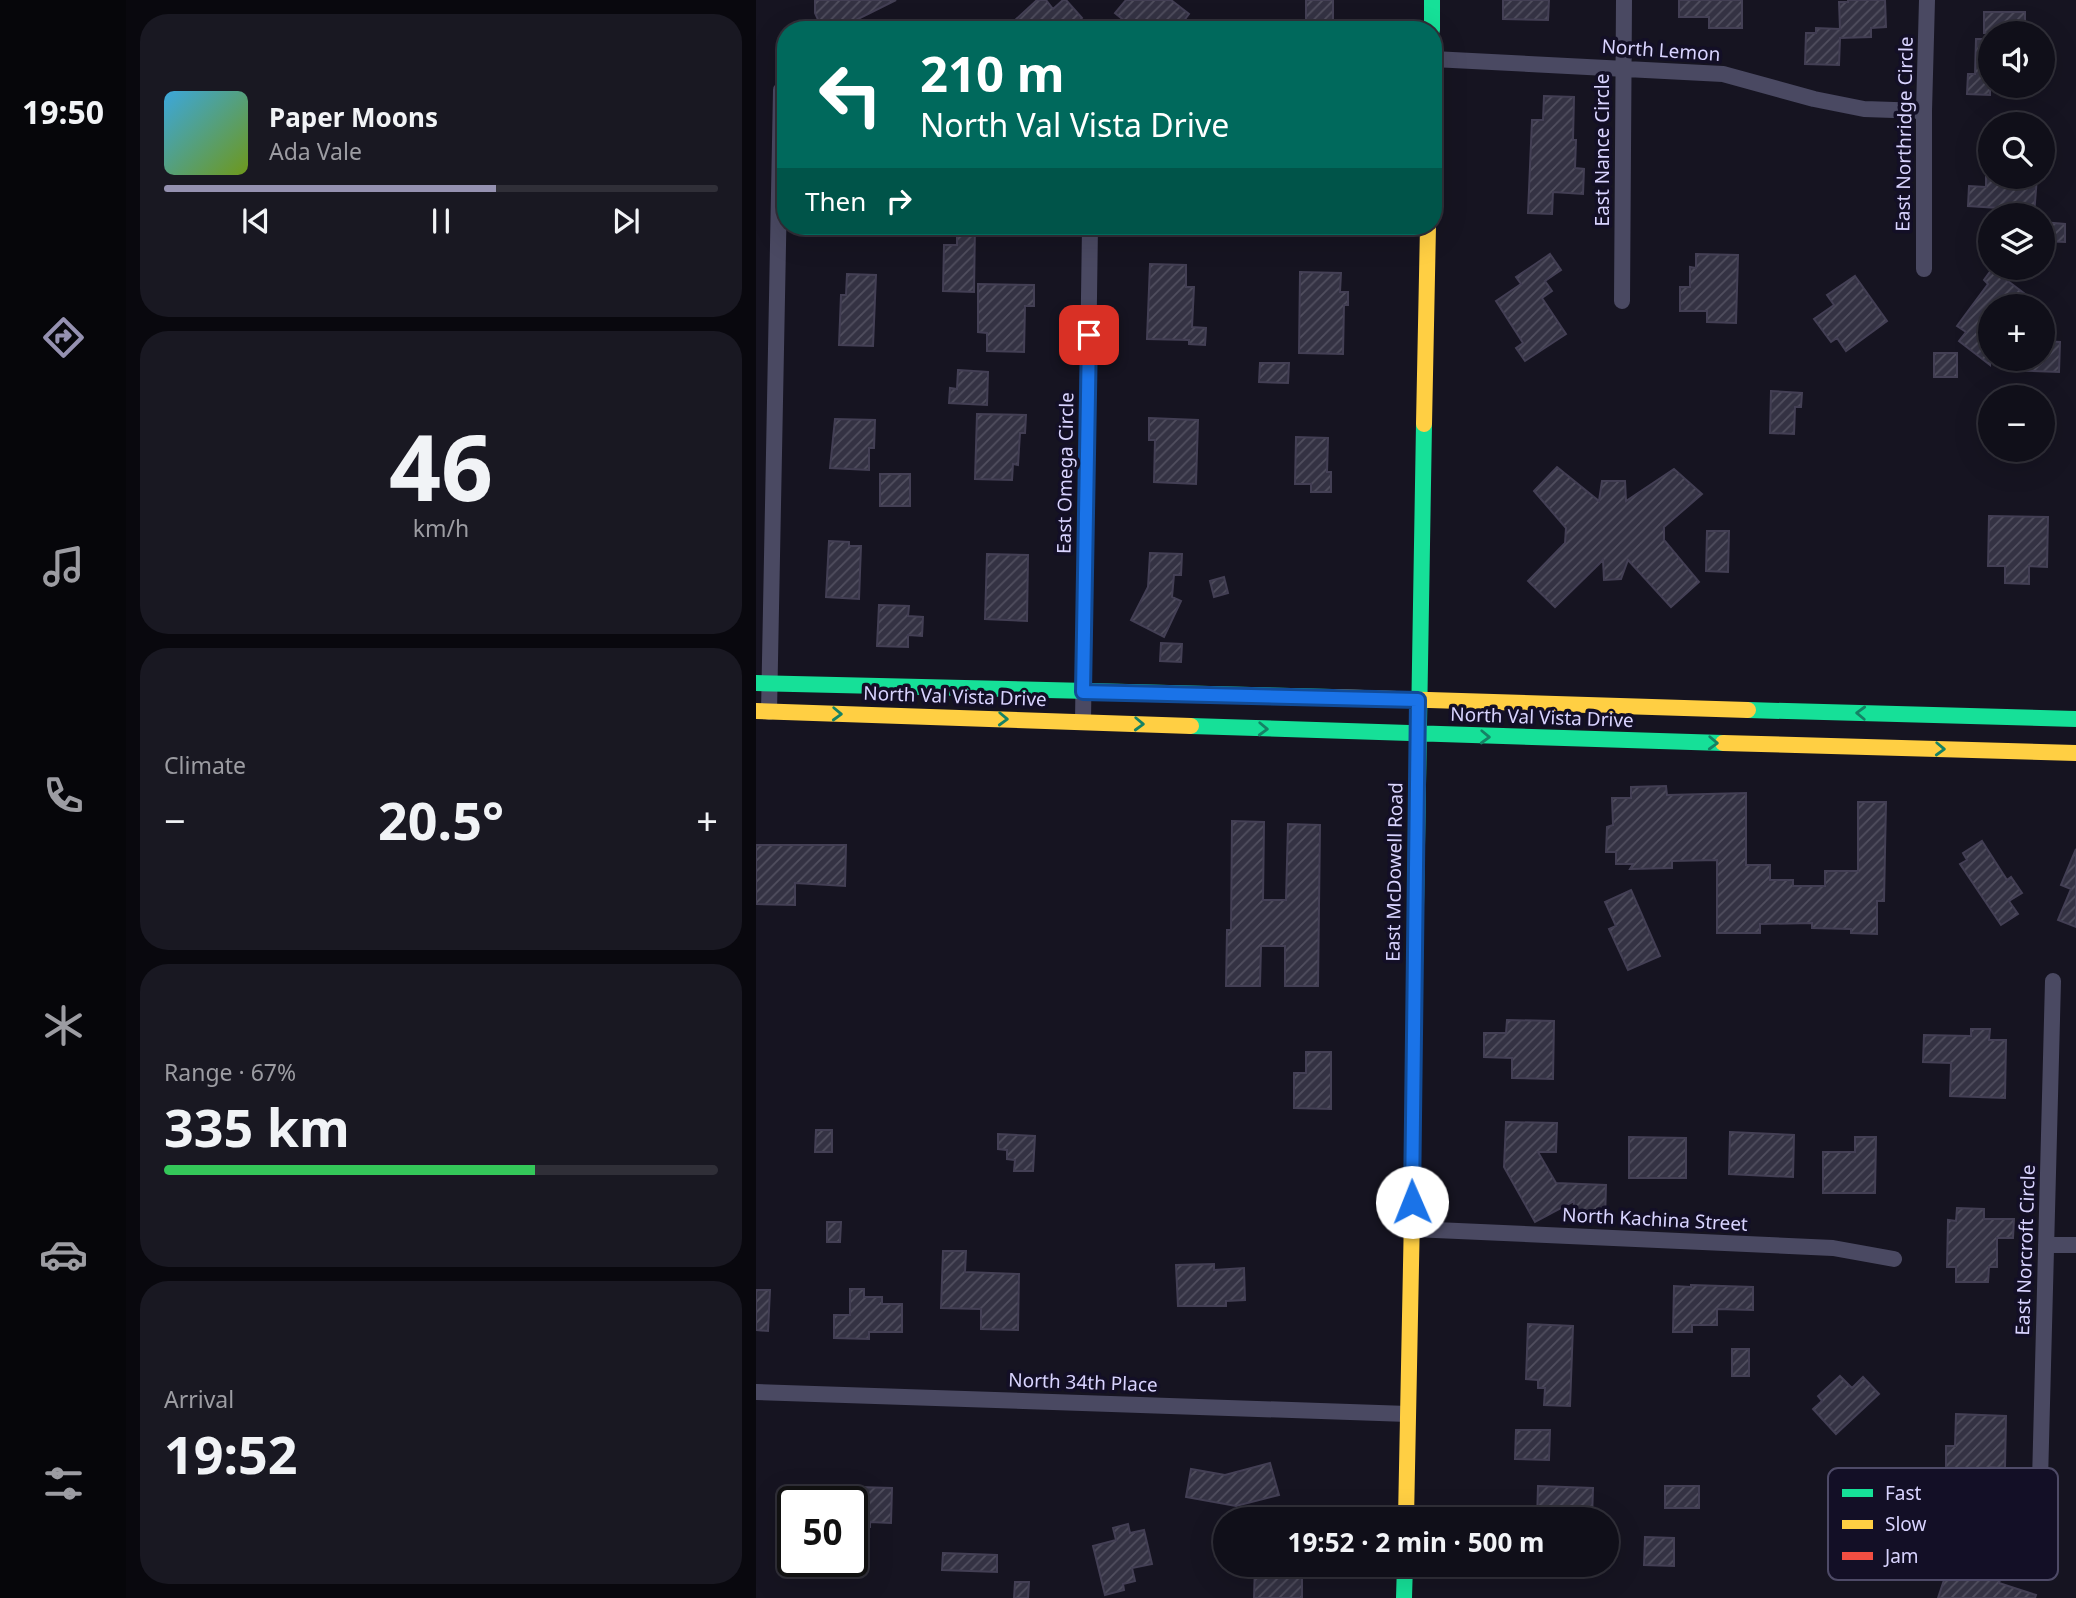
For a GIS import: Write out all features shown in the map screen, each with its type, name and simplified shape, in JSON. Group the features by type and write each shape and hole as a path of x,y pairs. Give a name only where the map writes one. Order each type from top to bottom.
{"main road":[{"path":"1432,0 1432,21"},
{"name":"East McDowell Road","path":"1406,1507 1413,1229 1411,1175 1417,734 1428,235"},
{"name":"North Val Vista Drive","path":"763,683 1418,700 1797,728 2016,735 2076,753"},
{"name":"North Val Vista Drive","path":"763,712 1417,734 1797,728 2016,735 2076,719"},
{"path":"1404,1598 1405,1577"}],"street":[{"name":"East Nance Circle","path":"1622,301 1624,0"},
{"name":"East Northridge Circle","path":"1924,269 1927,0"},
{"name":"North Lemon","path":"1442,59 1723,74 1826,102 1864,109 1924,111"},
{"path":"763,712 777,222"},
{"name":"East Omega Circle","path":"1083,721 1090,235"},
{"name":"East Norcroft Circle","path":"2040,1468 2053,981"},
{"name":"North Kachina Street","path":"1413,1229 1833,1248 1894,1259"},
{"path":"2046,1245 2076,1245"},
{"name":"North 34th Place","path":"756,1392 1408,1414"}],"building":[{"path":"815,0 896,0 854,21 819,21 815,13"},
{"path":"1037,0 1046,0 1053,9 1066,0 1082,18 1079,21 1014,21"},
{"path":"1126,0 1171,0 1189,14 1184,21 1125,21 1115,13"},
{"path":"1306,0 1333,0 1333,21 1306,21"},
{"path":"1503,0 1549,0 1548,20 1503,19"},
{"path":"1679,0 1742,0 1742,28 1709,28 1709,17 1679,17"},
{"path":"1885,0 1886,27 1871,28 1871,37 1840,38 1839,65 1805,64 1806,33 1816,33 1816,28 1840,29 1839,2"},
{"path":"1984,12 2025,12 2025,21 1984,21"},
{"path":"1978,39 1978,94 1967,94 1968,74 1975,74"},
{"path":"1544,96 1574,97 1575,168 1584,169 1583,194 1553,192 1552,214 1528,213 1532,120 1543,120"},
{"path":"1969,186 1978,187 1978,189 2036,189 2035,203 1978,203 1978,207 1968,206"},
{"path":"2055,223 2065,224 2065,242 2055,242"},
{"path":"957,235 975,235 974,292 943,291 944,245 957,245"},
{"path":"1550,254 1561,270 1545,281 1552,291 1542,298 1566,334 1525,361 1516,348 1523,343 1496,301 1521,284 1516,277"},
{"path":"1696,254 1738,255 1736,323 1707,322 1707,311 1680,311 1680,287 1690,287 1690,267 1696,268"},
{"path":"1150,264 1186,265 1186,287 1194,287 1192,327 1206,328 1205,345 1189,344 1189,340 1147,339"},
{"path":"1300,272 1341,273 1340,292 1348,292 1348,305 1344,305 1343,354 1299,353"},
{"path":"847,274 876,275 873,346 839,345 841,295 846,295"},
{"path":"1855,276 1887,321 1846,351 1837,338 1831,342 1814,319 1834,305 1827,295"},
{"path":"1984,280 2007,280 2025,294 1981,294 1988,284"},
{"path":"978,284 1034,285 1034,306 1025,306 1024,352 987,351 987,333 978,332"},
{"path":"1978,298 1978,356 1959,341 1966,332 1957,326"},
{"path":"2055,342 2060,342 2059,372 2034,371 2055,371"},
{"path":"1934,353 1957,353 1957,377 1934,377"},
{"path":"1260,363 1289,363 1288,383 1259,382"},
{"path":"958,370 988,372 987,405 949,403 950,388 957,389"},
{"path":"1771,391 1802,393 1801,407 1795,407 1794,434 1770,433"},
{"path":"977,414 1026,415 1025,433 1020,433 1018,465 1013,464 1012,480 975,479"},
{"path":"1149,418 1198,420 1196,484 1154,482 1155,440 1149,440"},
{"path":"835,419 875,420 874,448 869,448 869,470 830,468"},
{"path":"1296,437 1328,438 1327,472 1331,472 1331,492 1311,492 1311,484 1295,484"},
{"path":"1557,467 1599,501 1602,481 1625,481 1626,501 1674,469 1702,494 1664,527 1664,540 1699,582 1671,607 1628,560 1621,579 1604,580 1603,560 1555,607 1528,581 1565,543 1566,528 1534,491"},
{"path":"880,474 910,474 910,506 880,506"},
{"path":"1989,516 2048,517 2047,567 2029,566 2029,584 2005,583 2005,566 1988,566"},
{"path":"1707,531 1729,531 1728,572 1706,571"},
{"path":"829,541 861,546 859,599 826,597"},
{"path":"1150,553 1182,554 1181,575 1174,575 1172,597 1181,601 1164,637 1131,620 1148,587"},
{"path":"987,554 1028,555 1027,621 985,619"},
{"path":"1224,577 1228,593 1214,597 1210,581"},
{"path":"879,605 909,606 908,616 923,617 922,636 908,635 908,647 877,646"},
{"path":"1161,643 1182,644 1181,662 1160,661"},
{"path":"1666,786 1667,795 1746,793 1746,865 1770,865 1770,880 1793,880 1793,886 1825,886 1825,871 1858,871 1858,802 1886,802 1884,901 1877,901 1877,934 1851,933 1851,929 1812,928 1812,923 1760,924 1760,933 1717,933 1717,860 1672,861 1672,868 1630,869 1633,864 1616,864 1616,852 1606,852 1607,827 1613,825 1612,798 1631,798 1631,787"},
{"path":"1232,821 1264,822 1263,900 1286,900 1288,824 1320,825 1318,986 1285,986 1285,946 1261,946 1260,986 1226,986 1227,930 1231,930"},
{"path":"1982,841 2007,880 2011,877 2022,893 2009,901 2018,914 2001,925 1960,864 1967,860 1963,853"},
{"path":"756,845 846,845 845,886 795,883 795,905 756,904"},
{"path":"2076,849 2076,927 2058,920 2071,889 2061,885"},
{"path":"1631,890 1660,956 1628,970 1609,929 1616,926 1605,902"},
{"path":"1507,1020 1554,1021 1553,1079 1512,1078 1512,1058 1484,1057 1484,1033 1506,1033"},
{"path":"1971,1029 1990,1029 1989,1040 2006,1040 2005,1098 1950,1096 1951,1063 1923,1062 1924,1035 1971,1036"},
{"path":"1306,1052 1331,1052 1331,1109 1294,1108 1294,1073 1306,1073"},
{"path":"1506,1122 1557,1123 1556,1152 1538,1152 1556,1183 1606,1185 1605,1220 1573,1219 1574,1201 1535,1222 1504,1167"},
{"path":"816,1130 832,1130 832,1152 815,1152"},
{"path":"1730,1132 1794,1135 1793,1177 1729,1174"},
{"path":"998,1134 1035,1136 1033,1171 1014,1171 1015,1160 1007,1159 1007,1150 998,1149"},
{"path":"1629,1137 1686,1138 1686,1178 1629,1178"},
{"path":"1855,1137 1876,1137 1875,1193 1823,1193 1823,1152 1855,1152"},
{"path":"1957,1208 1984,1209 1984,1219 2014,1219 2013,1238 1997,1238 1997,1267 1989,1267 1988,1282 1956,1282 1956,1267 1947,1267 1948,1220 1956,1221"},
{"path":"827,1222 841,1222 840,1242 827,1242"},
{"path":"943,1251 966,1251 965,1272 1019,1274 1018,1330 981,1329 981,1309 941,1308"},
{"path":"1214,1264 1214,1270 1244,1268 1245,1300 1226,1301 1226,1306 1178,1306 1176,1265"},
{"path":"1674,1286 1753,1287 1753,1310 1717,1309 1717,1325 1692,1325 1692,1332 1673,1332"},
{"path":"850,1289 864,1289 864,1297 882,1297 882,1304 902,1304 902,1332 869,1332 869,1339 834,1338 834,1315 850,1315"},
{"path":"756,1290 770,1290 768,1331 756,1330"},
{"path":"1528,1324 1573,1326 1570,1406 1544,1405 1545,1388 1538,1388 1538,1380 1526,1379"},
{"path":"1732,1349 1749,1349 1749,1376 1732,1376"},
{"path":"1840,1376 1852,1388 1863,1377 1879,1394 1836,1434 1813,1409 1822,1401 1818,1396"},
{"path":"1956,1414 2006,1416 2005,1468 1946,1468 1946,1446 1955,1446"},
{"path":"1516,1430 1550,1430 1549,1460 1515,1459"},
{"path":"1270,1463 1279,1495 1236,1506 1186,1497 1191,1469 1225,1475"},
{"path":"1538,1486 1593,1488 1592,1507 1537,1507"},
{"path":"1665,1486 1699,1486 1699,1508 1665,1508"},
{"path":"868,1487 892,1488 891,1523 870,1522 870,1527"},
{"path":"1128,1524 1130,1533 1144,1530 1152,1564 1132,1568 1135,1581 1123,1584 1124,1590 1105,1595 1093,1546 1116,1540 1113,1528"},
{"path":"1645,1537 1674,1538 1674,1566 1644,1565"},
{"path":"943,1553 997,1555 997,1572 942,1570"},
{"path":"1255,1577 1302,1577 1302,1598 1254,1598"},
{"path":"1944,1580 2000,1580 1999,1583 2036,1595 2035,1598 1938,1598"},
{"path":"1015,1582 1029,1582 1028,1598 1014,1598"}],"traffic: fast":[{"path":"1432,0 1432,21"},
{"path":"1414,1026 1424,424"},
{"path":"756,683 1332,697"},
{"path":"1748,710 2076,719"},
{"path":"1191,726 1723,743"},
{"path":"1404,1598 1405,1577"}],"traffic: slow":[{"path":"1424,424 1428,235"},
{"path":"1332,697 1748,710"},
{"path":"756,711 1191,726"},
{"path":"1723,743 2076,753"},
{"path":"1406,1507 1412,1215"}],"traffic: jam":[{"path":"1412,1215 1414,1026"}],"route":[{"path":"1089,335 1083,692 1418,700 1412,1202"}]}
